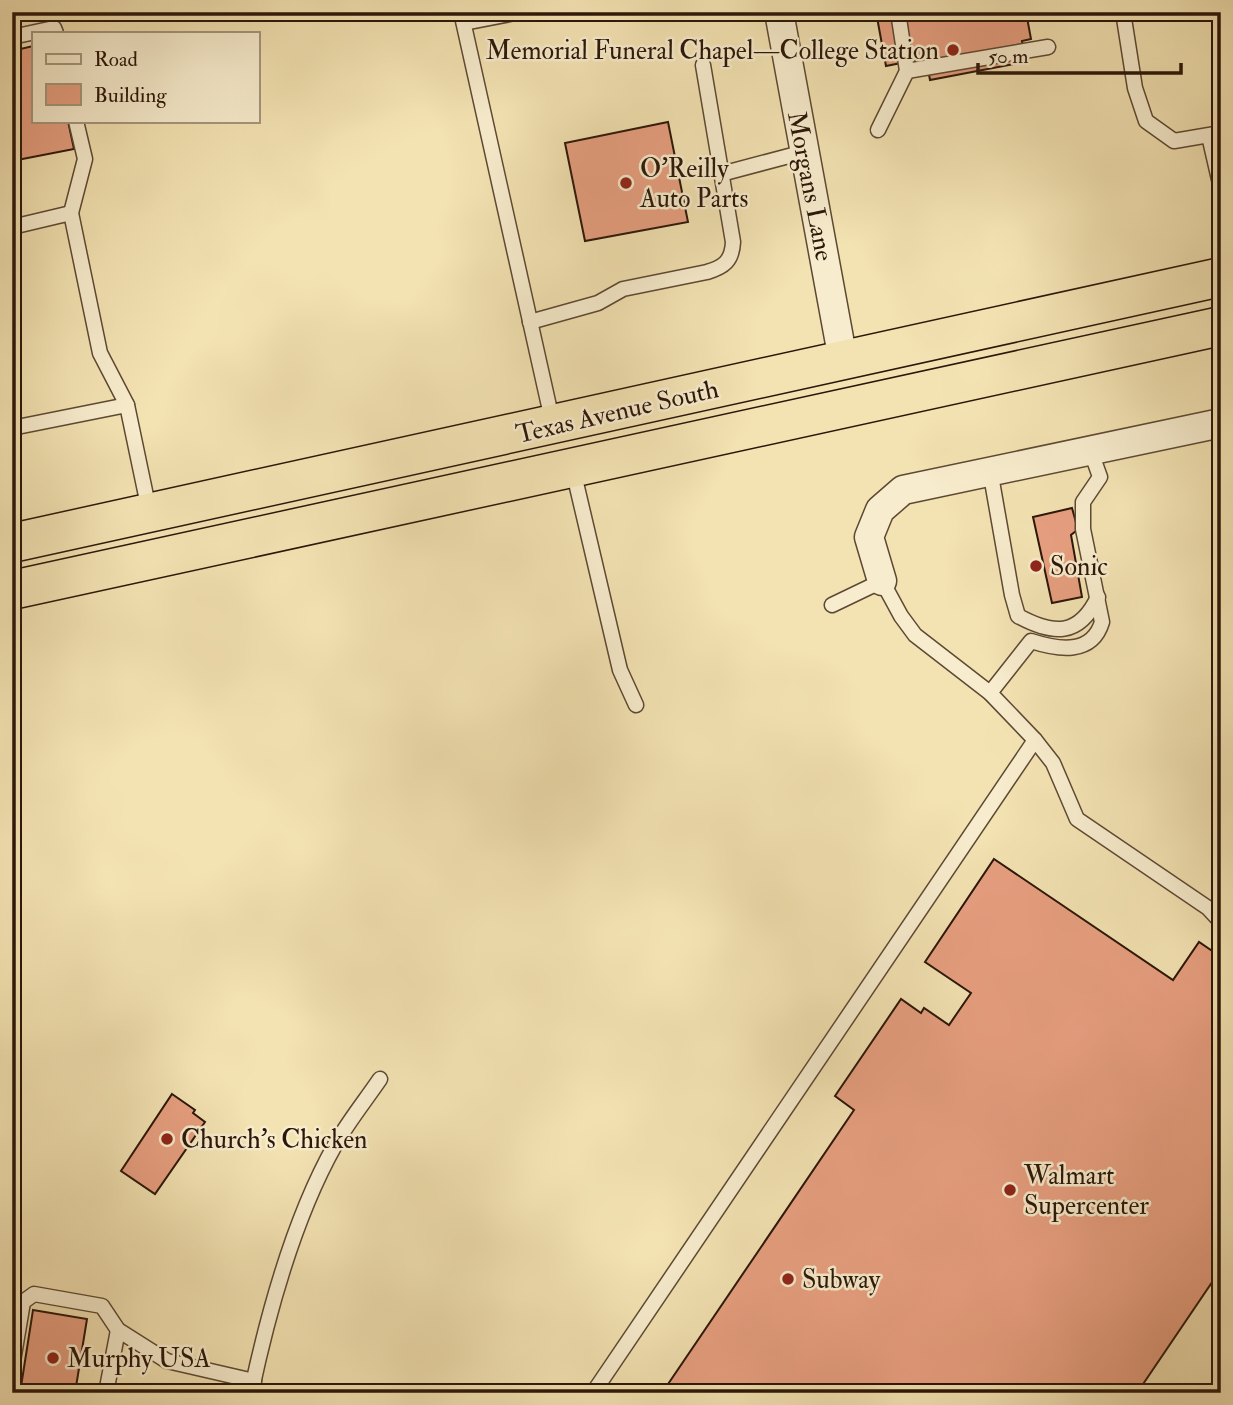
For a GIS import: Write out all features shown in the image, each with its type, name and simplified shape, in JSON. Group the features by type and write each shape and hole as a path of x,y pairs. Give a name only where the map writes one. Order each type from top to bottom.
{"highway":[{"name":"Texas Avenue South","path":"12,543 1221,277"},
{"name":"Texas Avenue South","path":"12,590 1221,326"}],"street":[{"name":"Morgans Lane","path":"779,12 843,360"},
{"path":"882,581 869,537 880,509 903,490 1221,423"}],"lane":[{"path":"520,12 462,18 553,425"},
{"path":"878,130 907,71 898,12"},
{"path":"1124,12 1135,88 1146,121 1174,141 1215,134 1221,188"},
{"path":"35,32 54,28 56,32"},
{"path":"12,37 32,33"},
{"path":"907,71 1048,47"},
{"path":"530,322 598,303 623,289 719,269 729,261 733,242 703,65"},
{"path":"76,122 85,159 71,213 100,353 127,405 150,514"},
{"path":"721,174 804,152"},
{"path":"12,227 71,213"},
{"path":"12,428 127,405"},
{"path":"1031,641 1051,648 1072,647 1089,643 1098,635 1102,621 1083,528 1083,502 1100,477 1090,449"},
{"path":"573,469 620,670 636,705"},
{"path":"990,470 1018,616 1047,628 1076,626 1085,619 1098,597"},
{"path":"832,605 882,581 915,635 990,693 1017,718 1053,763 1077,819 1208,908 1221,922"},
{"path":"990,693 1031,641 1038,626"},
{"path":"593,1393 1035,740"},
{"path":"12,1367 23,1302 34,1294 102,1306 118,1330 167,1361 252,1387 303,1212 335,1144 380,1079"},
{"path":"106,1393 118,1330"}],"building":[{"name":"Memorial Funeral Chapel—College Station","path":"876,12 1026,12 1031,39 1022,41 1025,62 930,80 926,58 886,66"},
{"path":"32,46 32,122 68,122 74,149 12,161 12,51"},
{"name":"O'Reilly Auto Parts","path":"668,122 688,222 585,241 565,143"},
{"path":"1072,508 1077,526 1071,535 1082,597 1052,603 1033,517"},
{"name":"Walmart Supercenter","path":"994,859 1173,980 1199,942 1221,957 1221,1269 1137,1393 662,1393 854,1110 835,1096 901,999 921,1013 924,1008 949,1025 971,993 925,962"},
{"name":"Church's Chicken","path":"172,1094 195,1110 193,1113 205,1122 155,1194 121,1171"},
{"name":"Murphy USA","path":"33,1310 87,1319 75,1393 20,1393"}],"place":[{"name":"Memorial Funeral Chapel—College Station","path":"953,50"},
{"name":"O'Reilly Auto Parts","path":"626,183"},
{"name":"Sonic","path":"1036,566"},
{"name":"Church's Chicken","path":"167,1139"},
{"name":"Walmart Supercenter","path":"1010,1190"},
{"name":"Subway","path":"788,1279"},
{"name":"Murphy USA","path":"53,1358"}]}
